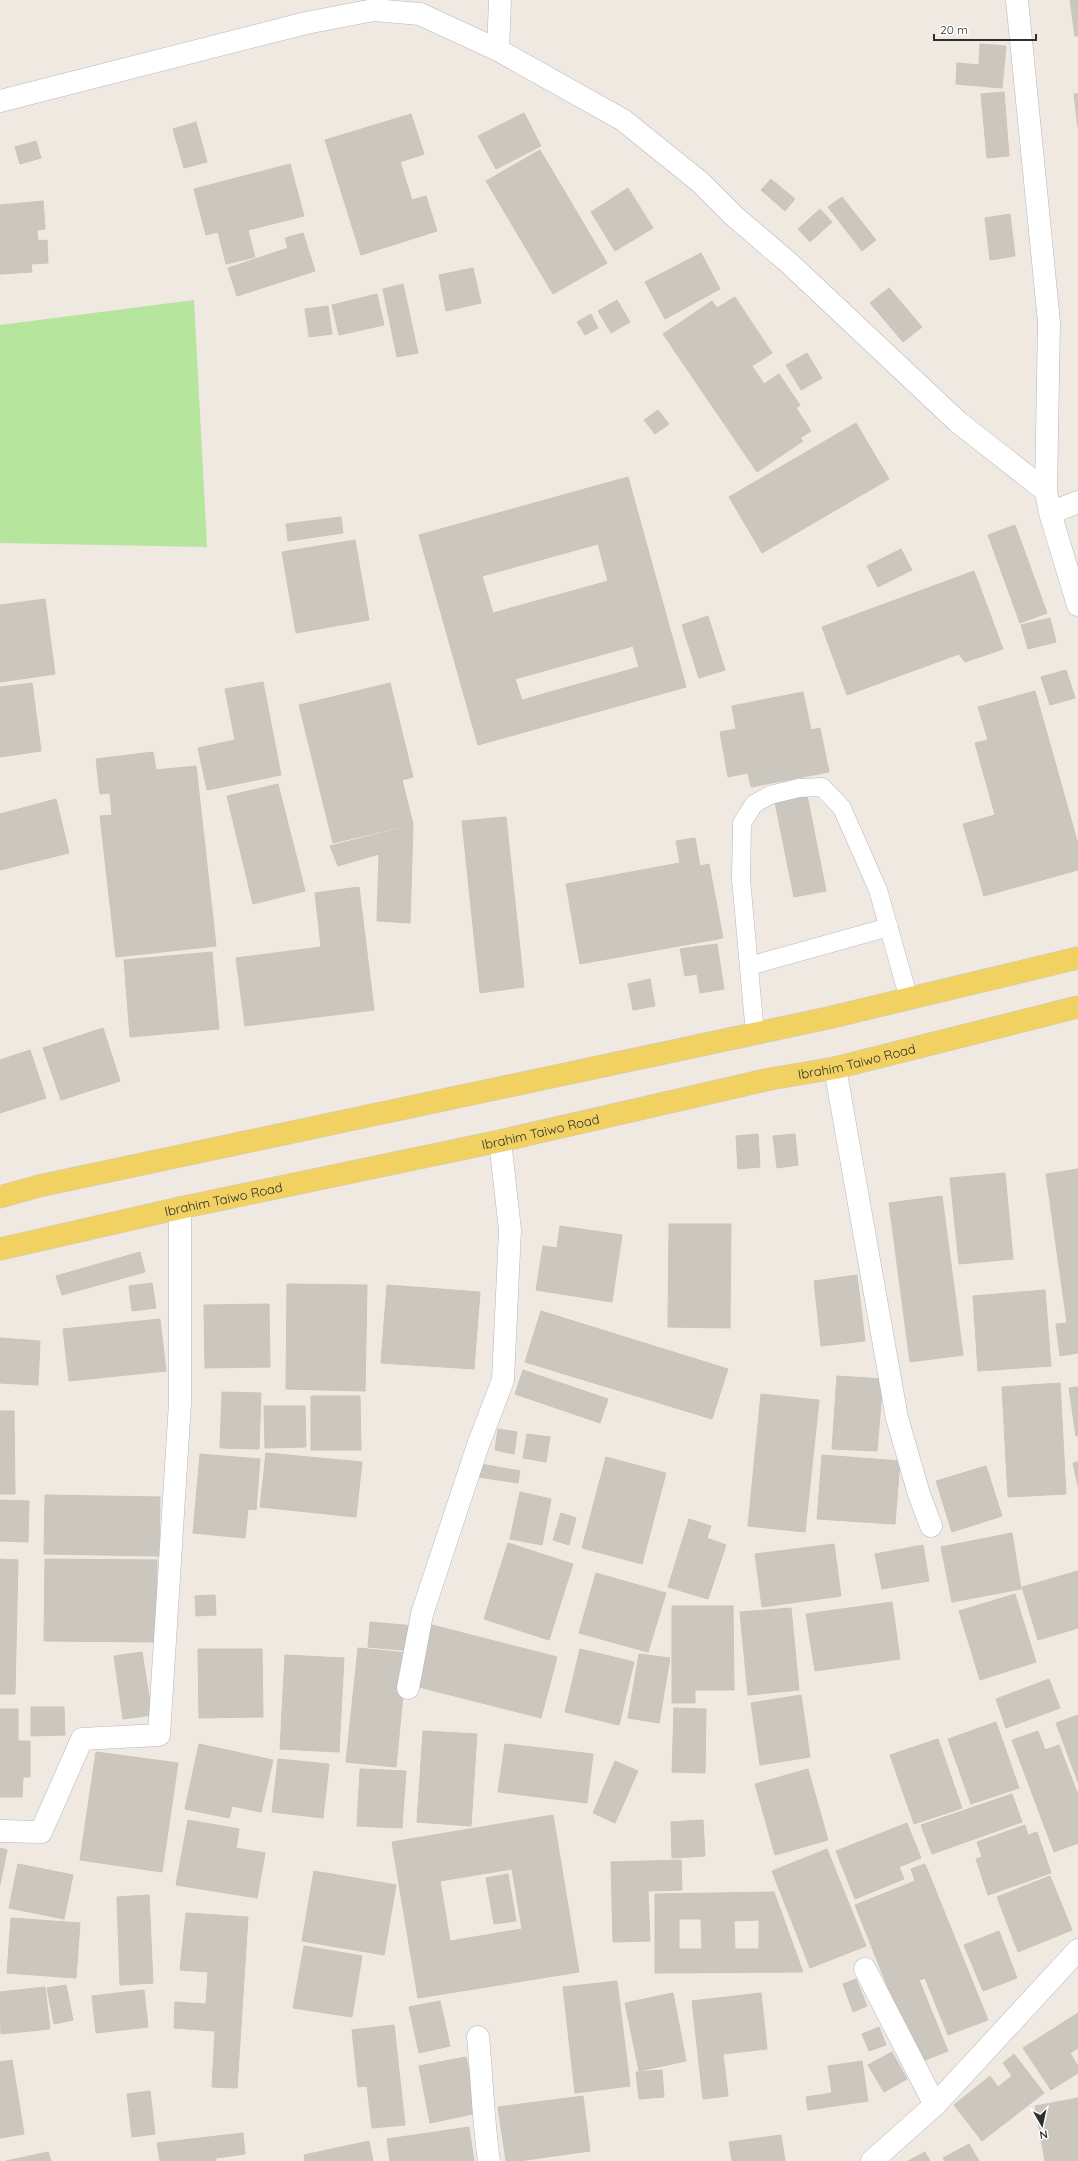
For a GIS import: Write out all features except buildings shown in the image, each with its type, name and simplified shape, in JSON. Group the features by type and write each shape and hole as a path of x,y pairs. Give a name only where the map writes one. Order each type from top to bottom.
{"main road":[{"path":"0,1197 39,1186 755,1034 909,999 1078,958"},
{"name":"Ibrahim Taiwo Road","path":"0,1249 180,1208 500,1141 770,1079 834,1068 1078,1007"}],"street":[{"path":"498,50 500,0"},
{"path":"1017,0 1049,322 1046,491 1050,513 1078,605"},
{"path":"0,101 306,23 374,10 420,14 498,50 623,120 682,168 789,264 958,422 1046,491"},
{"path":"1050,513 1078,502"},
{"path":"834,1068 894,1403 906,1454 931,1526"},
{"path":"408,1688 422,1614 477,1448 504,1380 510,1230 500,1141"},
{"path":"0,1831 41,1832 82,1739 160,1735 180,1403 180,1208"},
{"path":"872,2161 935,2105 1078,1950"},
{"path":"865,1969 935,2105"},
{"path":"478,2037 484,2091 484,2127 489,2161"}],"lane":[{"path":"755,1034 741,879 742,823 754,804 770,795 799,788 822,786 842,808 878,890 909,999"},
{"path":"749,966 889,927"}],"green space":[{"path":"194,300 207,547 0,543 0,325"}]}
